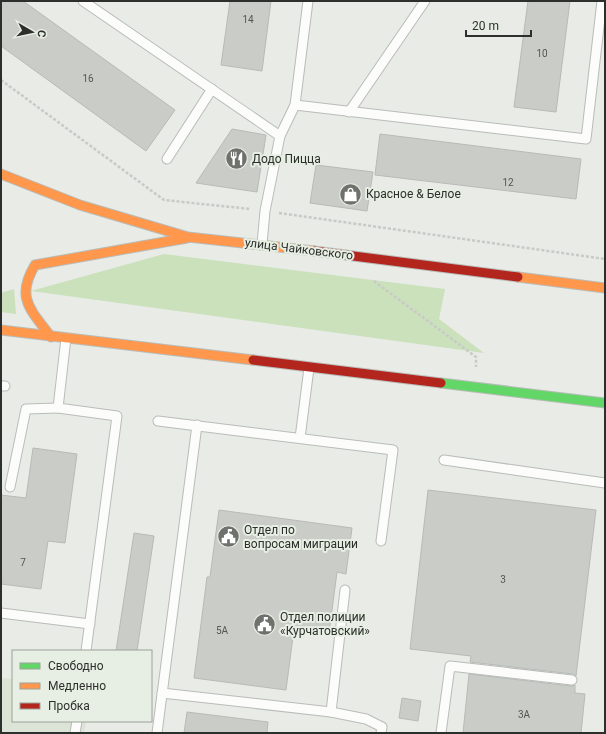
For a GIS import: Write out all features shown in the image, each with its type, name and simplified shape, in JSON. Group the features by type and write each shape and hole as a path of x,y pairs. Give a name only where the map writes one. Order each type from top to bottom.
{"main road":[{"name":"улица Чайковского","path":"1,174 80,205 188,237 262,244 605,288"},
{"path":"51,336 27,302 23,290 27,276 35,266 188,237"},
{"path":"1,330 605,404"}],"lane":[{"path":"83,1 280,136"},
{"path":"262,244 264,211 280,136 294,105 308,1"},
{"path":"349,112 425,1"},
{"path":"294,105 586,139 602,1"},
{"path":"167,159 212,89"},
{"path":"58,408 66,338"},
{"path":"300,438 309,368"},
{"path":"10,487 26,409 58,408 117,416 86,650"},
{"path":"158,421 393,450 381,541"},
{"path":"157,733 197,425"},
{"path":"444,460 605,483"},
{"path":"331,712 345,590"},
{"path":"1,613 90,624"},
{"path":"441,733 450,666 572,680"},
{"path":"162,693 331,712 366,719 382,727 381,733"},
{"path":"75,733 77,722"}],"path":[{"path":"1,80 164,200 264,211 605,259"},
{"path":"369,277 476,357 476,387"}],"shaded area":[{"path":"1,678 12,679 12,722 86,722 84,733 1,733"}],"green space":[{"path":"164,254 445,289 439,319 484,353 31,291"},
{"path":"14,289 16,314 1,312 1,293"}],"building":[{"path":"1,1 23,1 175,110 146,151 1,46"},
{"path":"230,1 271,1 262,71 221,65"},
{"path":"528,1 570,1 556,112 514,107"},
{"path":"232,129 266,135 257,192 196,183"},
{"path":"380,134 581,159 576,199 375,175"},
{"path":"316,165 373,172 367,211 310,203"},
{"path":"33,448 77,454 65,543 48,541 41,589 1,584 1,495 26,498"},
{"path":"428,490 596,510 576,676 573,674 470,662 471,656 410,649"},
{"path":"219,510 352,528 346,574 337,572 329,633 294,629 286,690 194,678 207,577 210,577"},
{"path":"134,533 154,536 137,650 116,650"},
{"path":"469,674 571,686 575,685 575,693 585,694 581,733 463,733"},
{"path":"402,698 421,701 418,721 399,718"},
{"path":"187,712 268,722 267,733 184,733"}],"traffic: fast":[{"path":"441,383 605,403"}],"traffic: slow":[{"path":"1,174 80,205 188,237 314,251"},
{"path":"51,337 32,311 26,295 26,286 35,265 187,238"},
{"path":"518,277 605,288"},
{"path":"1,330 253,360"}],"traffic: jam":[{"path":"314,251 518,277"},
{"path":"253,360 441,383"}],"place":[{"name":"Додо Пицца","path":"236,159"},
{"name":"Красное & Белое","path":"350,194"},
{"name":"Отдел по вопросам миграции","path":"228,537"},
{"name":"Отдел полиции «Курчатовский»","path":"264,624"}]}
